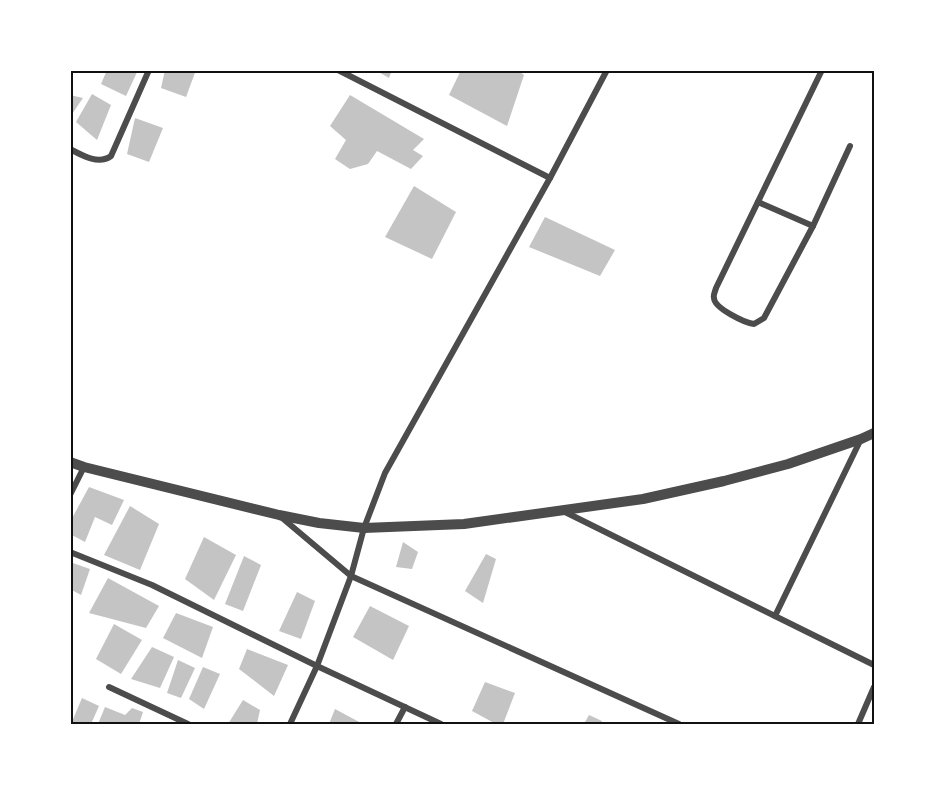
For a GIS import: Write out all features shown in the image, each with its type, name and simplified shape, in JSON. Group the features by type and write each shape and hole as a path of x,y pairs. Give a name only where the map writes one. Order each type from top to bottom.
{"street":[{"path":"70,149 91,159 105,160 111,156 149,70"},
{"path":"338,70 550,178"},
{"path":"290,724 317,666 351,576 364,528 385,473 550,178 607,70"},
{"path":"822,70 716,288 713,298 715,303 746,323 754,324 764,318 813,226 850,146"},
{"path":"758,202 813,226"},
{"path":"70,462 279,515 319,523 364,528 464,524 643,499 788,464 861,440 874,433"},
{"path":"775,616 861,440"},
{"path":"70,495 84,467"},
{"path":"562,510 874,665"},
{"path":"279,515 351,576 679,724"},
{"path":"70,552 152,585 441,724"},
{"path":"109,687 188,724"},
{"path":"858,724 874,687"},
{"path":"396,724 405,707"}],"building":[{"path":"107,70 138,70 126,96 101,84"},
{"path":"165,70 196,70 186,97 161,88"},
{"path":"375,70 392,70 389,78"},
{"path":"461,70 517,70 524,75 507,126 449,95"},
{"path":"92,94 111,105 97,140 76,122"},
{"path":"70,95 83,98 70,117"},
{"path":"350,95 424,139 413,150 423,156 411,169 377,151 368,164 350,169 335,159 346,140 330,126"},
{"path":"135,118 163,128 149,162 127,154"},
{"path":"414,186 456,212 432,259 385,237"},
{"path":"545,217 615,250 600,276 529,247"},
{"path":"89,487 124,500 112,525 95,517 85,542 70,534 70,522"},
{"path":"130,506 159,524 140,570 104,555"},
{"path":"204,537 236,555 214,600 185,579"},
{"path":"403,542 418,552 412,569 396,567"},
{"path":"486,554 496,559 483,603 465,591"},
{"path":"244,556 261,565 243,611 225,604"},
{"path":"70,562 90,569 81,595 70,589"},
{"path":"108,578 159,606 146,628 89,613"},
{"path":"297,592 315,601 301,639 279,631"},
{"path":"370,606 409,626 393,660 353,637"},
{"path":"176,613 213,627 202,658 163,638"},
{"path":"114,624 142,640 121,674 96,659"},
{"path":"152,647 174,657 160,688 131,679"},
{"path":"247,649 288,665 274,696 239,669"},
{"path":"178,660 195,668 181,698 167,693"},
{"path":"203,667 220,674 204,709 189,699"},
{"path":"485,682 515,693 503,724 496,724 472,711"},
{"path":"82,698 99,706 91,724 71,724"},
{"path":"243,700 260,710 257,724 228,724"},
{"path":"105,707 125,715 132,708 143,712 139,724 98,724"},
{"path":"335,709 363,724 329,724"},
{"path":"589,715 602,721 601,724 584,724"}]}
